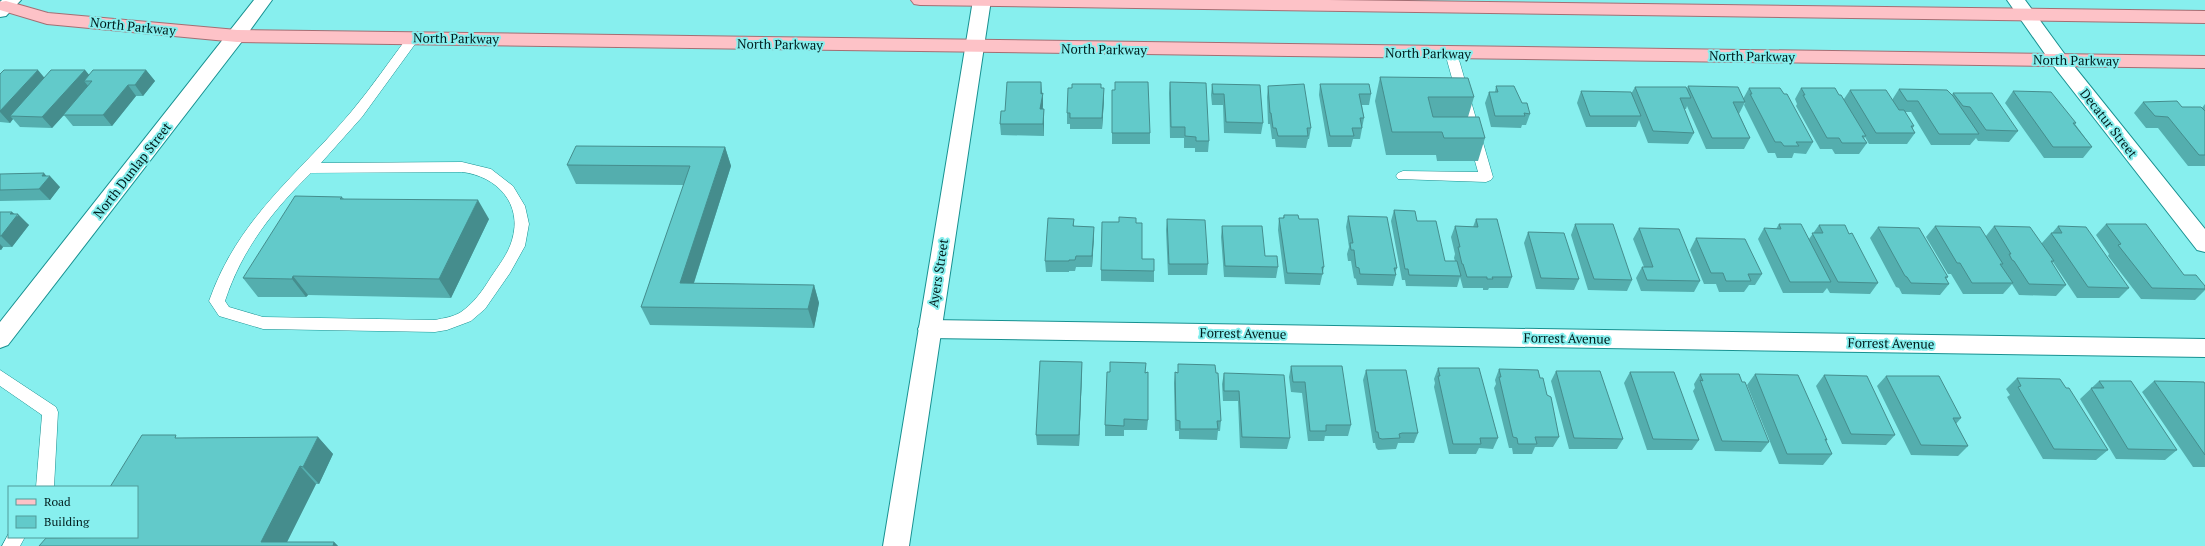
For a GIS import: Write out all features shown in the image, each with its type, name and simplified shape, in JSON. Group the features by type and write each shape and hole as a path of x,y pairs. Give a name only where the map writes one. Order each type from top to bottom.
{"main road":[{"name":"North Parkway","path":"4,6 43,0"},
{"path":"920,0 2205,17"},
{"name":"North Parkway","path":"4,6 47,18 139,28 237,36 414,37 974,47 2205,62"}],"street":[{"name":"North Dunlap Street","path":"0,339 237,36 263,0"},
{"name":"Decatur Street","path":"2016,0 2059,60 2205,244"},
{"name":"Ayers Street","path":"896,546 929,329 982,1"},
{"name":"Forrest Avenue","path":"929,329 2205,348"}],"lane":[{"path":"308,168 462,167 485,171 502,182 520,206 522,233 509,262 477,309 452,324 436,326 263,323 224,312 217,301 223,278 253,226 277,197 308,168 357,114 414,37"},
{"path":"1403,176 1486,177 1450,53"},
{"path":"0,377 50,412 45,486"}],"building":[{"path":"4,70 38,70 0,111 0,74"},
{"path":"51,70 85,70 42,117 10,116"},
{"path":"93,70 146,70 135,85 128,85 103,115 63,115 92,81 84,81"},
{"path":"1380,77 1468,78 1474,97 1428,97 1433,117 1479,117 1485,138 1444,138 1442,132 1392,132"},
{"path":"1007,82 1041,82 1041,94 1043,93 1040,109 1044,109 1043,124 1000,124 1001,111 1005,111"},
{"path":"1115,82 1148,82 1150,133 1112,133 1112,90 1115,90"},
{"path":"1170,82 1206,83 1209,141 1196,141 1196,137 1185,136 1185,127 1171,127"},
{"path":"1072,84 1101,84 1101,88 1104,88 1102,118 1070,118 1070,113 1067,113 1068,88 1072,88"},
{"path":"1212,84 1260,85 1263,123 1226,122 1224,94 1213,94"},
{"path":"1304,84 1311,128 1307,128 1308,136 1278,136 1276,128 1273,128 1270,113 1268,86"},
{"path":"1320,84 1369,84 1371,94 1359,94 1364,118 1360,118 1362,128 1352,128 1354,136 1330,136"},
{"path":"1496,86 1514,86 1522,103 1527,103 1530,114 1524,113 1525,116 1495,116 1489,92 1498,92"},
{"path":"1688,86 1738,87 1745,102 1733,102 1750,138 1712,138"},
{"path":"1635,87 1686,87 1691,98 1680,98 1694,133 1653,131"},
{"path":"1749,88 1780,88 1784,94 1787,94 1813,142 1796,142 1799,146 1784,146 1781,142 1775,142 1750,94 1752,94"},
{"path":"1801,88 1835,88 1839,95 1841,95 1866,136 1862,136 1867,143 1842,143 1839,138 1827,138 1803,95 1805,95"},
{"path":"1899,89 1947,90 1953,96 1979,134 1939,134 1918,101 1907,101"},
{"path":"1850,90 1886,90 1899,110 1904,110 1914,126 1911,126 1915,133 1876,133"},
{"path":"1581,91 1631,92 1641,116 1590,116"},
{"path":"2013,91 2051,92 2076,123 2073,123 2092,147 2053,147"},
{"path":"1953,93 1992,93 2018,131 1986,130 1970,107 1963,106"},
{"path":"2177,101 2182,107 2201,107 2205,111 2205,155 2199,155 2168,117 2155,116 2143,102"},
{"path":"576,146 725,147 680,283 814,285 808,309 641,307 690,166 567,165"},
{"path":"44,173 42,176 50,176 39,189 0,190 0,174"},
{"path":"295,196 342,197 340,199 478,200 439,279 293,276 292,279 243,278"},
{"path":"1394,210 1415,211 1417,221 1436,221 1445,261 1457,261 1461,276 1409,275 1408,269 1405,269"},
{"path":"0,212 12,212 10,214 18,214 1,236 0,236"},
{"path":"1284,215 1298,215 1299,219 1318,219 1324,267 1322,267 1323,274 1287,273 1279,218 1284,218"},
{"path":"1348,216 1387,217 1397,268 1394,268 1396,275 1360,274 1359,268 1356,267 1354,250 1351,250 1350,243 1353,243"},
{"path":"1119,217 1136,218 1136,223 1142,223 1142,259 1154,259 1154,271 1101,270 1102,222 1119,222"},
{"path":"1048,218 1074,219 1073,226 1094,227 1092,256 1076,256 1075,260 1069,261 1045,261"},
{"path":"1167,219 1205,220 1208,264 1169,264"},
{"path":"1476,219 1497,219 1512,277 1492,277 1493,279 1487,279 1487,277 1467,277 1458,247 1460,247 1455,226 1478,227"},
{"path":"1575,224 1613,224 1632,280 1594,279"},
{"path":"1779,224 1801,224 1831,282 1790,282 1764,228 1781,229"},
{"path":"2106,224 2146,224 2184,275 2196,275 2205,286 2205,289 2152,288 2118,245 2121,244"},
{"path":"1819,225 1845,225 1849,234 1852,233 1878,283 1838,282 1812,233 1823,233"},
{"path":"1222,226 1262,226 1265,256 1277,256 1278,267 1225,266"},
{"path":"1935,226 1980,227 2003,264 2000,264 2013,283 1972,283 1960,263 1957,263"},
{"path":"1994,226 2030,227 2054,261 2051,261 2066,285 2029,284 2012,260 2009,254 2011,254"},
{"path":"2058,226 2086,227 2129,288 2088,287 2051,233 2062,233"},
{"path":"1878,227 1919,228 1948,277 1945,277 1949,284 1911,283 1905,276"},
{"path":"1639,228 1679,229 1700,281 1647,280 1642,267 1653,267"},
{"path":"1528,232 1564,233 1579,279 1541,278"},
{"path":"1696,238 1745,239 1762,274 1748,274 1751,281 1726,281 1723,273 1711,273"},
{"path":"1040,361 1082,362 1079,435 1036,435"},
{"path":"1110,362 1146,363 1145,373 1148,372 1148,420 1124,419 1124,426 1105,425 1107,372 1110,372"},
{"path":"1178,364 1215,365 1216,373 1218,373 1221,421 1217,421 1218,429 1180,429 1180,421 1176,420 1175,372 1178,373"},
{"path":"1291,366 1342,366 1351,425 1326,425 1326,431 1310,431 1305,382 1293,382"},
{"path":"1438,368 1479,368 1498,438 1480,438 1481,444 1453,444 1438,376 1440,376"},
{"path":"1499,369 1538,370 1540,378 1543,378 1547,395 1551,397 1559,437 1535,437 1537,444 1518,444 1517,438 1513,437 1499,377 1501,377"},
{"path":"1366,370 1406,370 1418,433 1402,433 1399,434 1400,438 1379,438 1378,432 1376,432"},
{"path":"1556,371 1600,371 1623,439 1574,438"},
{"path":"1630,372 1674,372 1699,440 1653,439"},
{"path":"1224,373 1284,375 1290,438 1242,437 1239,391 1224,391"},
{"path":"1700,374 1739,374 1742,382 1745,382 1769,442 1722,441 1700,380 1703,381"},
{"path":"1755,374 1798,375 1832,454 1787,454"},
{"path":"1824,375 1867,376 1895,435 1851,434"},
{"path":"1886,376 1939,376 1961,418 1953,418 1968,446 1921,445"},
{"path":"2017,378 2060,379 2066,388 2069,388 2108,450 2054,449 2018,387 2021,386"},
{"path":"2099,381 2131,381 2177,450 2128,449 2091,388 2104,388"},
{"path":"2154,381 2204,382 2205,455"},
{"path":"142,435 176,435 175,438 318,437 303,467 300,466 261,542 334,542 333,546 39,546 46,538 138,538 138,486 111,486"}]}
